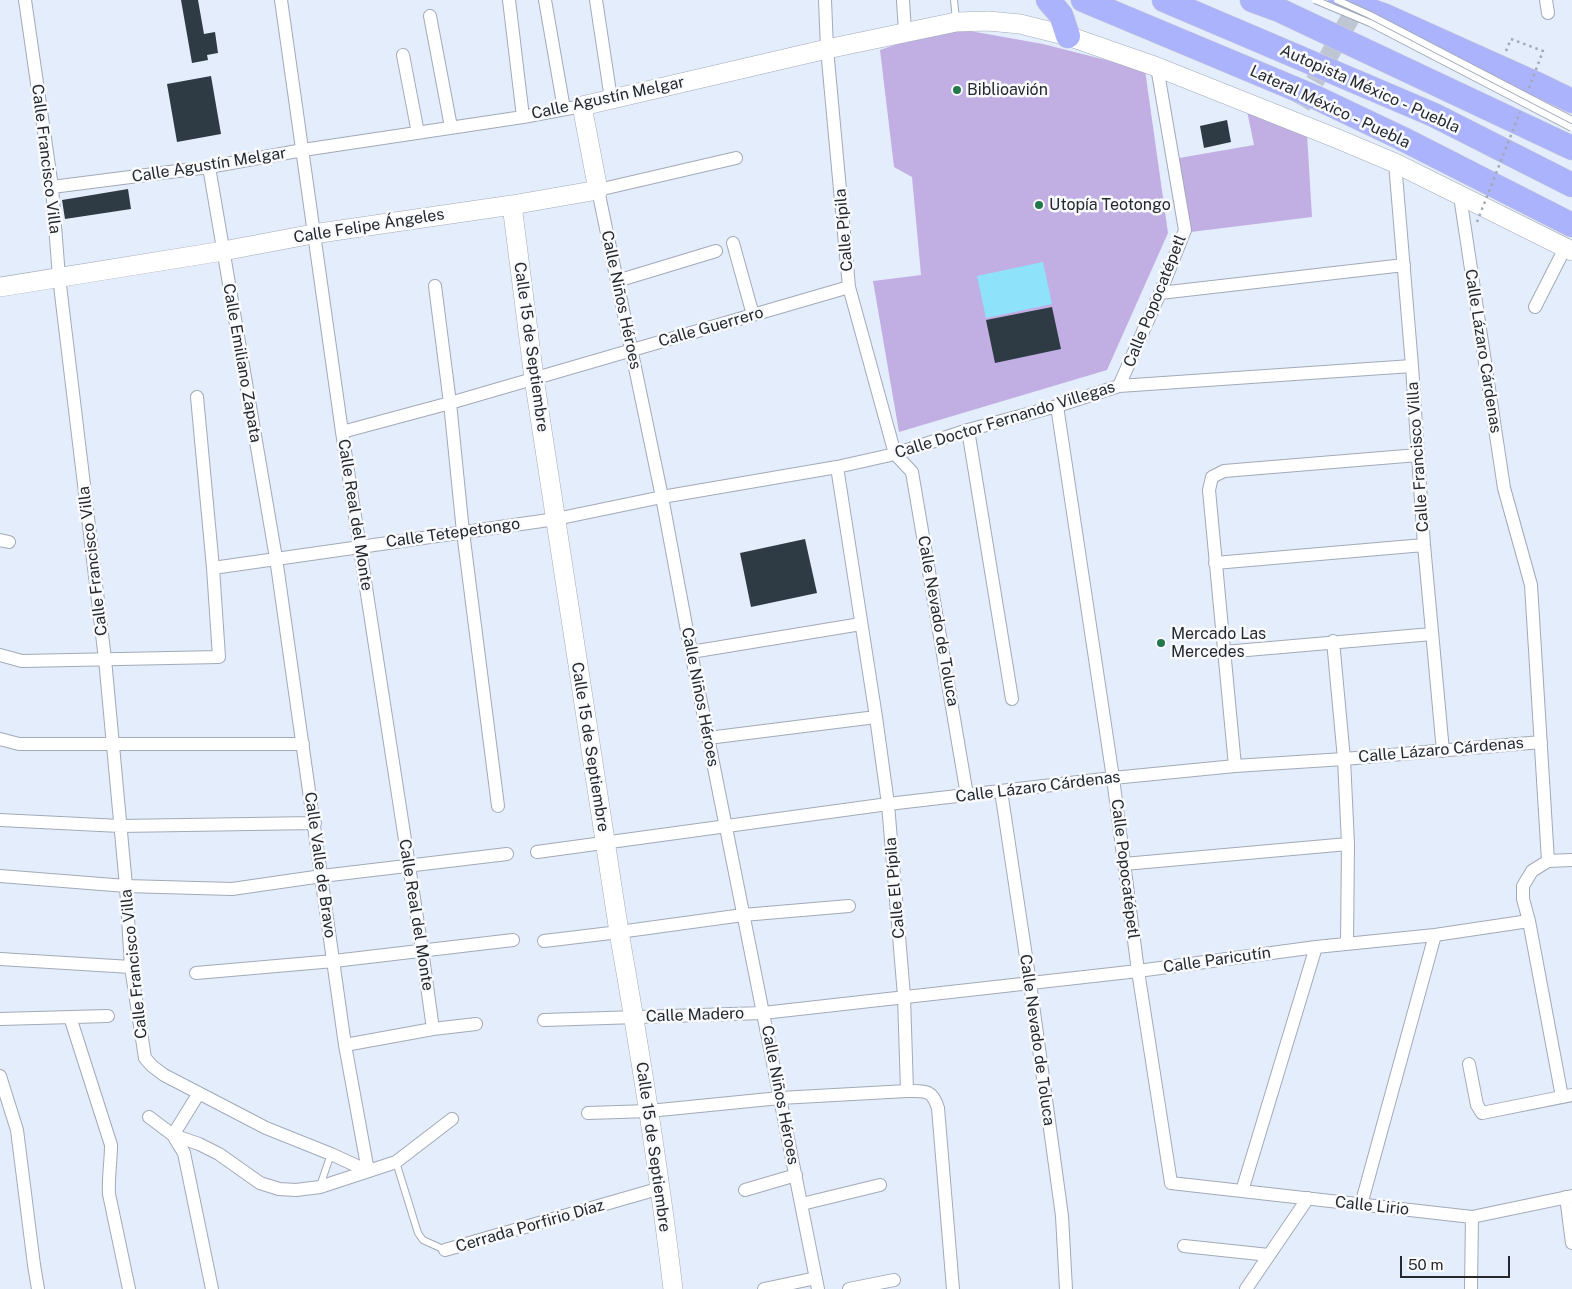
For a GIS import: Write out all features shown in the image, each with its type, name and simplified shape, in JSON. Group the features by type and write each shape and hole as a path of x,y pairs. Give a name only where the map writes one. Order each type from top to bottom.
{"highway":[{"path":"1048,0 1061,15 1068,36"},
{"name":"Lateral México - Puebla","path":"1083,0 1317,98 1401,138 1572,225"},
{"name":"Autopista México - Puebla","path":"1164,0 1434,115 1572,185"},
{"name":"Autopista México - Puebla","path":"1252,0 1279,10 1572,148"},
{"path":"1345,1 1383,15 1572,101"}],"street":[{"name":"Calle Francisco Villa","path":"25,0 52,187 60,277 105,659 126,886 131,967 145,1058 164,1076 266,1128 368,1171"},
{"name":"Calle Real del Monte","path":"281,0 342,432 433,1029"},
{"path":"509,0 523,117"},
{"path":"545,0 573,108"},
{"path":"596,0 611,99"},
{"name":"Calle Pípila","path":"825,0 827,49 849,287 895,454"},
{"path":"904,0 905,32"},
{"path":"1345,1 1378,1 1572,88"},
{"path":"430,16 451,127"},
{"name":"Calle Agustín Melgar","path":"52,187 209,167 303,150 523,117 573,108 905,32 956,22 988,21 1020,24 1068,36 1296,113 1569,250"},
{"path":"403,55 418,133"},
{"name":"Calle Popocatépetl","path":"1119,386 1160,293 1185,230 1157,67"},
{"name":"Calle Niños Héroes","path":"573,108 598,190 662,497 691,652 817,1283"},
{"name":"Calle Felipe Ángeles","path":"0,287 223,251 313,234 512,205 598,190 736,158"},
{"name":"Calle Francisco Villa","path":"1395,163 1412,366 1424,545 1443,751"},
{"name":"Calle Emiliano Zapata","path":"209,167 276,558"},
{"name":"Calle Lázaro Cárdenas","path":"1460,196 1504,488 1531,585 1548,861"},
{"name":"Calle 15 de Septiembre","path":"512,205 534,378 619,932 661,1188 673,1289"},
{"path":"733,243 753,315"},
{"path":"1535,307 1569,250"},
{"path":"617,281 716,252"},
{"path":"1160,293 1404,265"},
{"path":"435,286 450,403 463,532 498,806"},
{"name":"Calle Guerrero","path":"342,432 450,403 849,287"},
{"name":"Calle Doctor Fernando Villegas","path":"662,497 837,468 895,454 968,430 1057,406 1119,386 1412,366"},
{"path":"0,655 22,661 219,657 197,396"},
{"name":"Calle Popocatépetl","path":"1057,406 1113,778 1138,971 1171,1183"},
{"path":"968,430 1012,699"},
{"name":"Calle Nevado de Toluca","path":"895,454 912,472 967,795"},
{"path":"1234,766 1209,490 1212,477 1224,471 1418,455"},
{"name":"Calle El Pípila","path":"837,468 888,804 904,996 907,1091"},
{"name":"Calle Tetepetongo","path":"213,568 556,518 662,497"},
{"path":"1215,563 1424,545"},
{"name":"Calle Valle de Bravo","path":"276,558 345,1045 368,1171"},
{"path":"691,652 861,624"},
{"path":"1224,652 1333,641 1432,634"},
{"path":"1333,641 1344,759 1348,844 1347,943"},
{"path":"708,738 876,717"},
{"path":"0,740 19,744 303,744"},
{"name":"Calle Lázaro Cárdenas","path":"537,852 888,804 1113,778 1234,766 1344,759 1541,742"},
{"name":"Calle Nevado de Toluca","path":"1001,791 1062,1216 1066,1289"},
{"path":"0,820 120,826 315,823"},
{"path":"1124,864 1348,844"},
{"path":"0,876 126,886 232,889 322,876 507,854"},
{"path":"1469,1064 1476,1105 1482,1113 1567,1096 1523,899 1523,886 1532,871 1548,861 1572,860"},
{"path":"544,941 744,915 849,906"},
{"name":"Calle Paricutín","path":"904,996 1138,971 1347,943 1435,935 1529,921"},
{"path":"1361,1204 1435,935"},
{"path":"196,973 334,961 513,940"},
{"path":"1242,1191 1316,947"},
{"path":"0,959 131,967"},
{"name":"Calle Madero","path":"544,1020 763,1013 904,996"},
{"path":"0,1019 108,1016"},
{"path":"70,1017 111,1145 108,1180 109,1194 128,1289"},
{"path":"345,1045 433,1029 476,1024"},
{"path":"0,1076 5,1109 17,1130 38,1289"},
{"path":"588,1113 649,1111 780,1098 926,1091 934,1097 938,1108 953,1289"},
{"path":"173,1136 199,1093"},
{"path":"150,1117 173,1136 184,1153 212,1289"},
{"path":"173,1136 199,1144 219,1154 260,1183 279,1189 296,1190 320,1187 396,1162 452,1120"},
{"path":"744,1190 796,1175"},
{"name":"Calle Lirio","path":"1171,1183 1472,1217 1569,1197"},
{"path":"802,1204 880,1185"},
{"name":"Cerrada Porfirio Díaz","path":"444,1250 661,1188"},
{"path":"1569,1197 1572,1242"},
{"path":"1246,1289 1308,1198"},
{"path":"1471,1289 1472,1217"},
{"path":"1184,1246 1269,1255"},
{"path":"849,1289 894,1280"},
{"path":"764,1289 817,1283"}],"lane":[{"path":"954,0 956,22"},
{"path":"1315,0 1370,23 1572,128"},
{"path":"1345,1 1572,120"},
{"path":"320,1187 331,1154"},
{"name":"Cerrada Porfirio Díaz","path":"396,1162 418,1233 424,1240 444,1250"}],"path":[{"path":"1504,57 1511,39 1543,51 1527,92"},
{"path":"1477,222 1520,110"}],"shaded area":[{"name":"Utopía Teotongo","path":"954,31 970,31 1043,44 1145,70 1168,233 1107,370 899,432 873,281 921,275 912,177 894,167 880,50 918,37"},
{"path":"1247,111 1307,134 1312,217 1191,232 1179,158 1254,145"}],"water":[{"path":"1043,262 1052,304 986,318 977,276"}],"building":[{"path":"181,0 198,0 204,34 215,32 218,53 207,55 208,60 192,63"},
{"path":"211,76 221,134 177,142 167,84"},
{"path":"1227,120 1231,142 1204,148 1200,126"},
{"path":"128,189 131,209 65,219 62,200"},
{"path":"1052,307 1061,349 995,363 986,320"},
{"path":"805,539 817,593 751,607 740,553"}],"tunnel":[{"path":"1301,106 1359,2"}],"place":[{"name":"Biblioavión","path":"957,90"},
{"name":"Utopía Teotongo","path":"1039,205"},
{"name":"Mercado Las Mercedes","path":"1161,643"}]}
